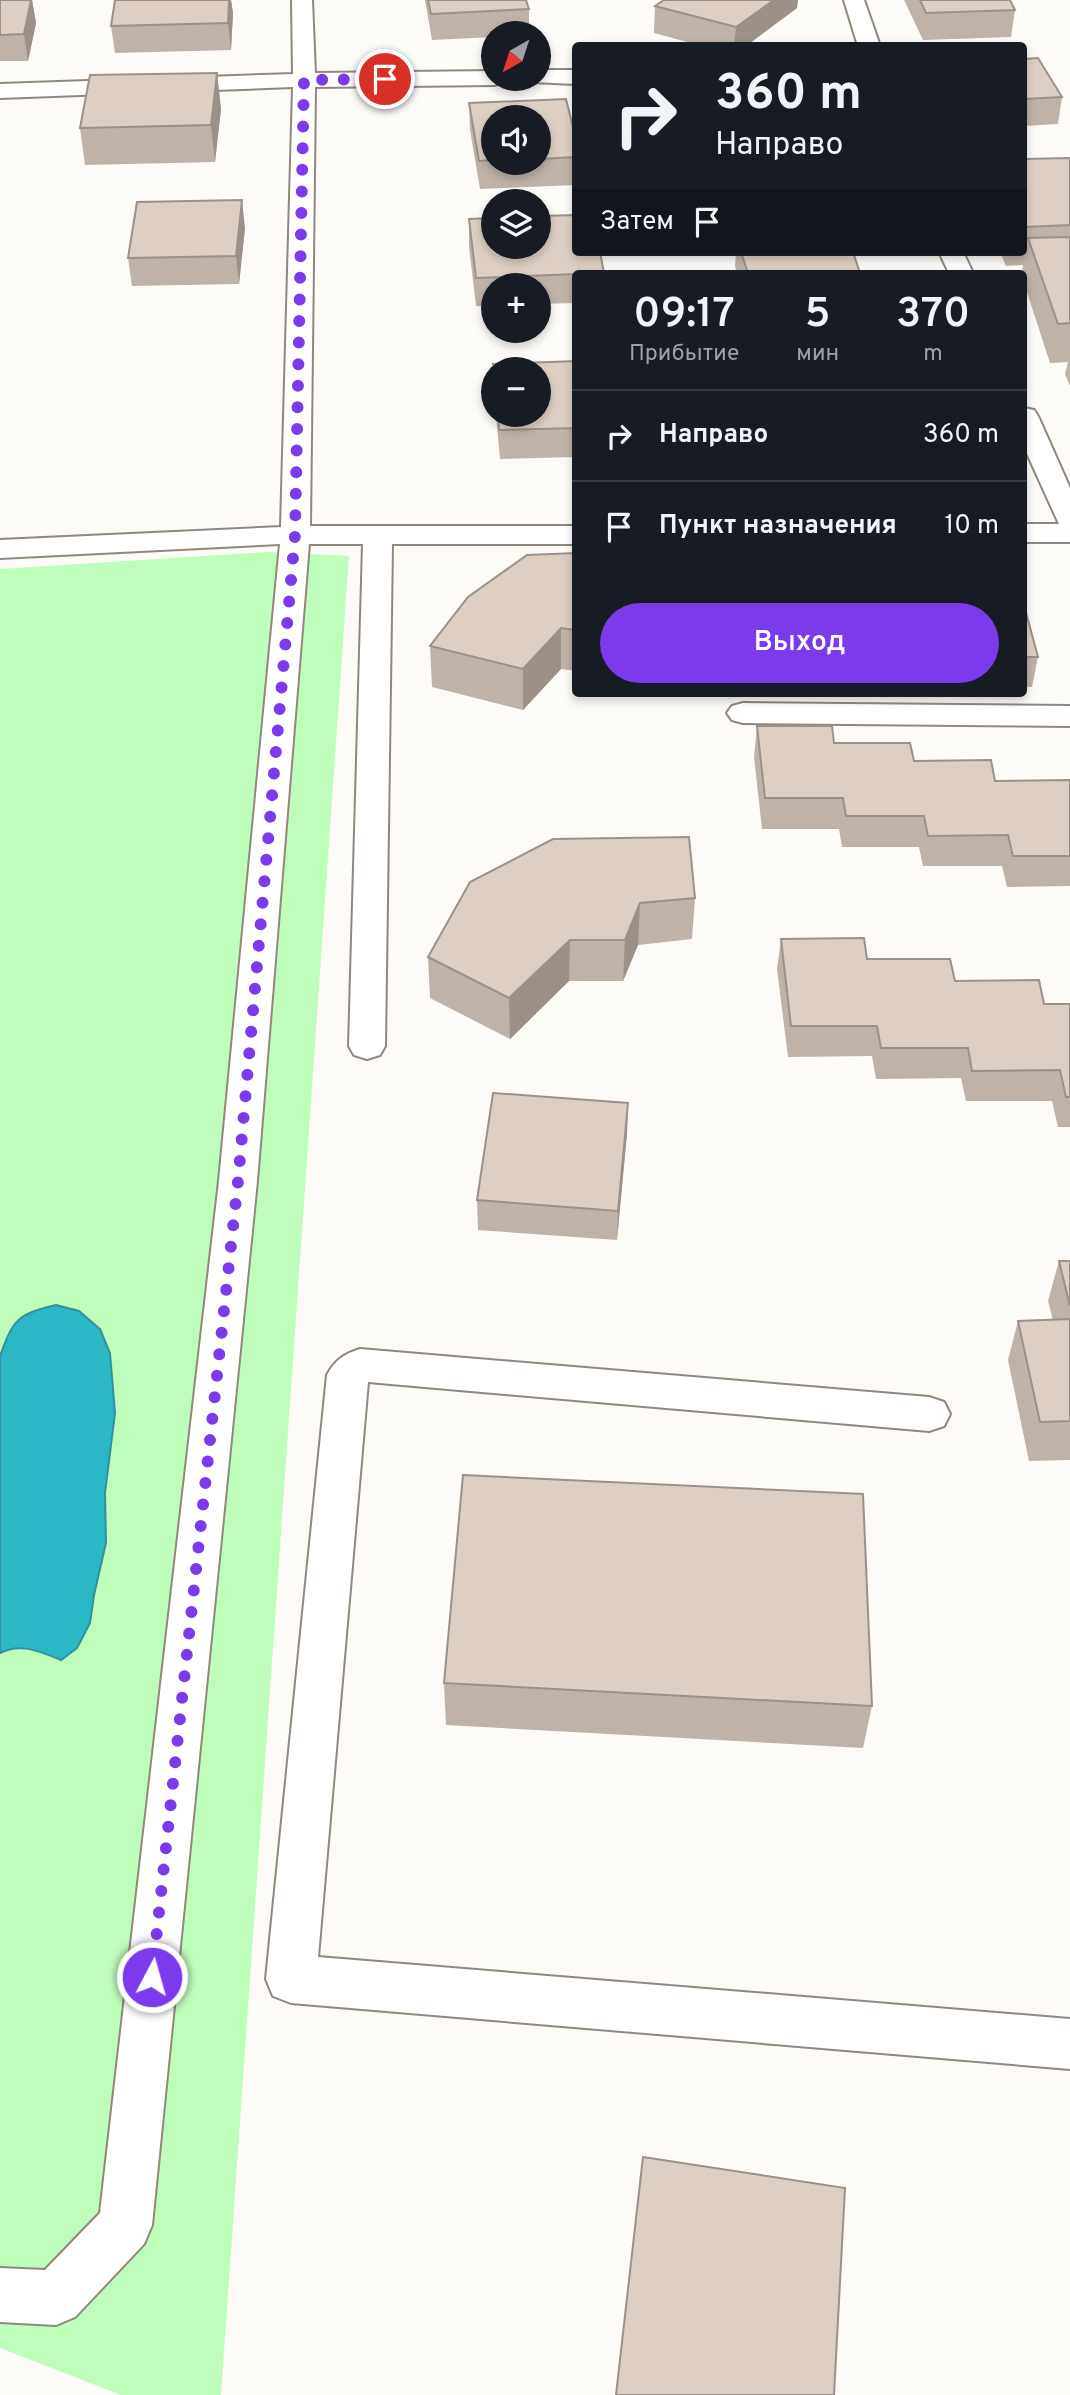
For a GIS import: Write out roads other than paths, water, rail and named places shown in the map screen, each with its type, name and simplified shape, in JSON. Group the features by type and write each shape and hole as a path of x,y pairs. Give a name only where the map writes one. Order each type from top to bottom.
{"street":[{"path":"0,2295 56,2298 125,2225 238,1181 295,535 304,80 302,0"},
{"path":"854,0 868,42"},
{"path":"551,77 572,77"},
{"path":"0,91 304,80 481,78"},
{"path":"1027,423 1070,520"},
{"path":"1027,533 1070,533"},
{"path":"0,549 295,535 572,534"},
{"path":"367,1046 378,535"},
{"path":"743,713 1070,716"},
{"path":"929,1414 360,1365 348,1375 291,1979 1070,2044"}],"water":[{"path":"56,1305 79,1311 100,1329 110,1353 115,1413 105,1493 106,1543 90,1623 77,1648 61,1660 23,1648 0,1653 0,1356 18,1320"}]}
